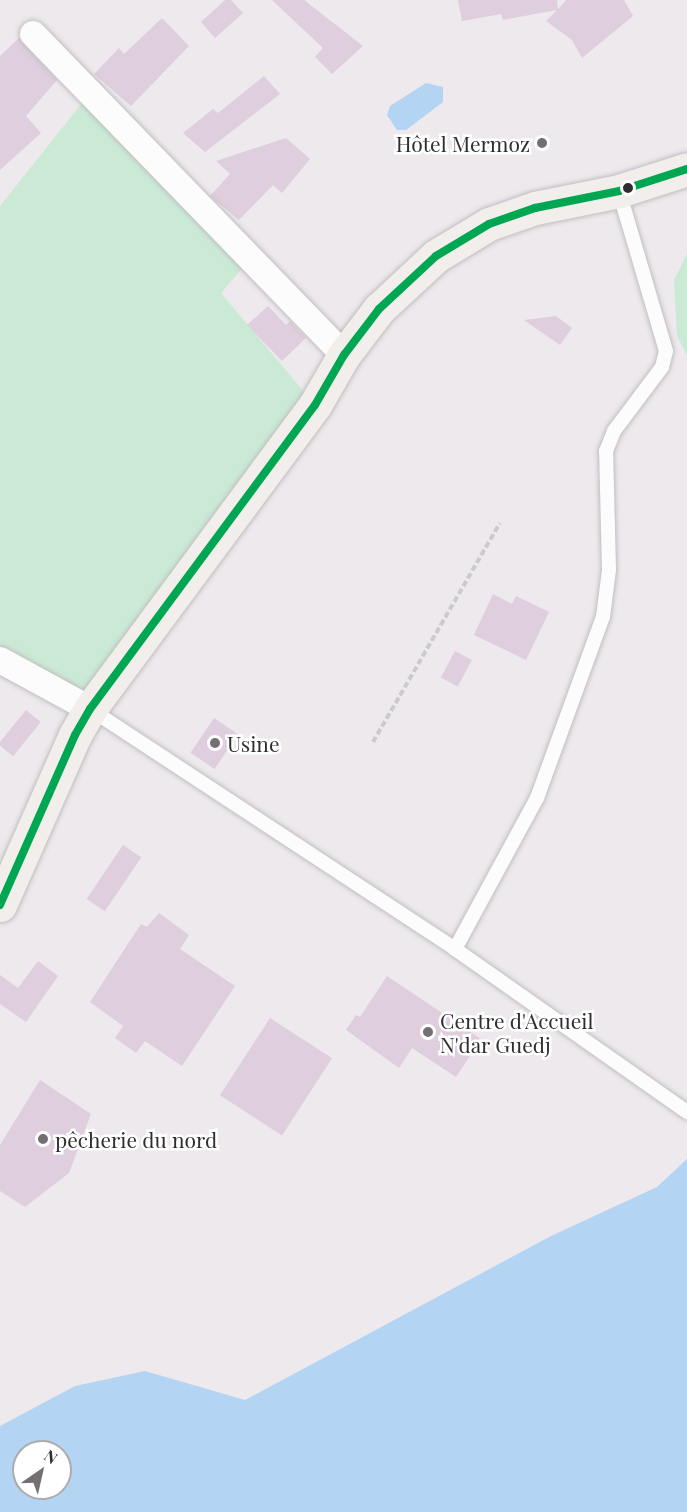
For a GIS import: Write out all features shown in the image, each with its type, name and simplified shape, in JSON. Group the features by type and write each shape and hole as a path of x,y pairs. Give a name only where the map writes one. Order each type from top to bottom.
{"street":[{"path":"33,34 344,355"},
{"path":"0,905 75,735 90,709 315,405 344,355 379,309 436,256 489,224 535,208 619,191 687,169"},
{"path":"0,660 90,709"}],"lane":[{"path":"455,949 537,798 603,618 609,570 606,451 614,431 662,367 666,351 619,191"},
{"path":"90,709 455,949 687,1112"}],"path":[{"path":"373,742 500,524"}],"green space":[{"path":"90,93 250,259 221,293 315,405 90,709 0,660 0,206"},
{"path":"687,254 687,355 677,336 674,280"}],"water":[{"path":"426,83 443,87 443,102 406,130 397,130 387,115 390,106"},
{"path":"687,1159 687,1512 0,1512 0,1426 75,1386 145,1371 245,1400 551,1236 657,1187"}],"building":[{"path":"225,0 231,0 243,13 215,38 201,22"},
{"path":"272,0 304,0 363,46 332,74 315,57 323,48"},
{"path":"458,0 557,0 558,9 566,0 624,0 633,16 582,58 572,40 546,21 557,10 503,20 501,14 462,21"},
{"path":"162,18 189,46 131,106 94,74 119,48 124,54"},
{"path":"19,38 57,80 26,116 41,133 0,170 0,56"},
{"path":"264,76 280,94 205,152 183,133 213,109 218,113"},
{"path":"286,138 310,159 282,193 273,185 239,220 210,196 230,174 216,161"},
{"path":"268,306 286,325 290,321 306,338 282,361 247,325"},
{"path":"556,316 572,328 560,345 524,320"},
{"path":"493,594 512,604 516,596 549,612 526,660 474,635"},
{"path":"455,651 472,660 458,686 441,677"},
{"path":"26,710 41,722 13,756 0,746 0,742"},
{"name":"Usine","path":"214,718 238,734 215,769 191,753"},
{"path":"123,845 141,857 105,911 87,899"},
{"path":"159,913 189,935 180,949 235,986 182,1066 145,1041 136,1053 115,1038 123,1026 90,1002 141,924 147,927"},
{"path":"38,961 58,976 26,1022 0,1004 0,975 18,988"},
{"name":"Centre d'Accueil N'dar Guedj","path":"387,976 481,1039 456,1077 412,1048 399,1068 346,1030 356,1015 360,1017"},
{"path":"270,1018 332,1058 282,1135 220,1095"},
{"name":"pêcherie du nord","path":"40,1080 91,1114 69,1173 25,1207 0,1191 0,1145"}],"transit line":[{"path":"0,905 75,735 90,709 315,405 344,355 379,309 436,256 489,224 535,208 619,191 687,169"}],"place":[{"name":"Hôtel Mermoz","path":"542,143"},
{"name":"Usine","path":"215,743"},
{"name":"Centre d'Accueil N'dar Guedj","path":"428,1032"},
{"name":"pêcherie du nord","path":"43,1139"}]}
